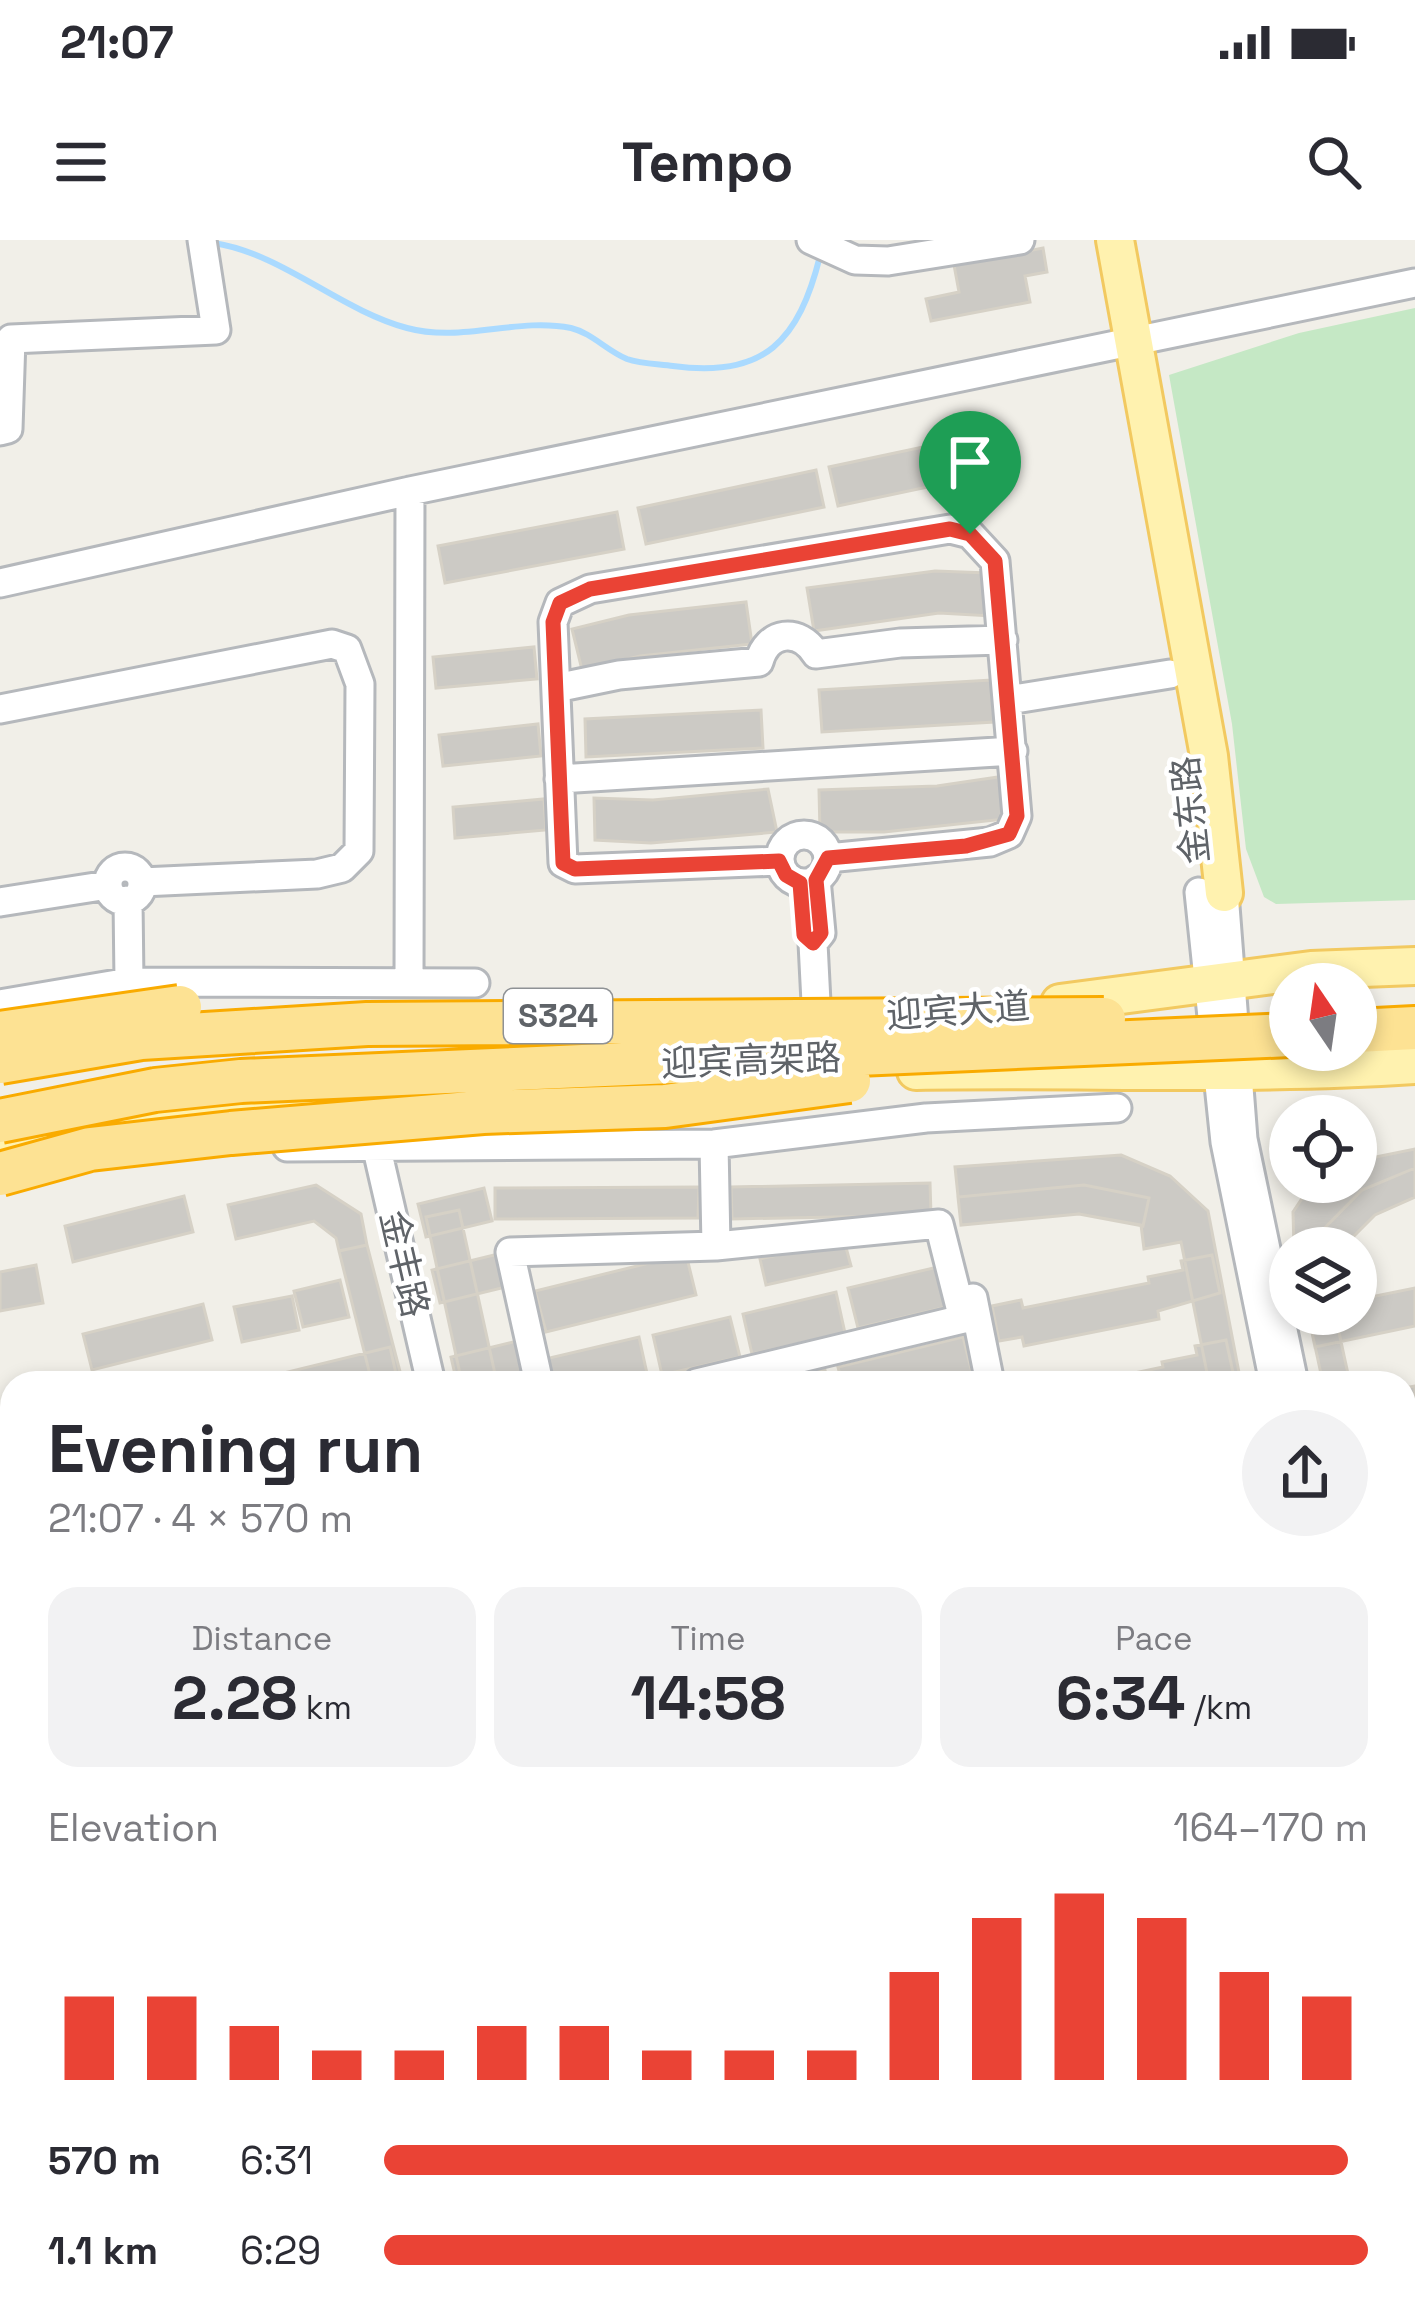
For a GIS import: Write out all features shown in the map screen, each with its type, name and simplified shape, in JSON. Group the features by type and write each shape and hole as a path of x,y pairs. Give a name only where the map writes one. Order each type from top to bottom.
{"highway":[{"path":"0,1033 133,1010 252,1005 411,1006 655,1024"},
{"path":"1377,1008 1415,1006"},
{"name":"迎宾高架路","path":"0,1094 149,1064 240,1058 655,1050 1269,1013"},
{"path":"0,1065 228,1030 840,1017 1124,1019"},
{"path":"1377,1030 1415,1028"},
{"name":"迎宾高架路","path":"0,1120 155,1090 241,1081 1226,1059 1269,1042"},
{"path":"0,1174 90,1149 231,1133 483,1112 665,1106 1226,1059"}],"main road":[{"name":"金东路","path":"1089,240 1120,346 1209,756 1212,892"},
{"name":"金东路","path":"1115,240 1120,346 1171,674 1212,892"},
{"name":"迎宾大道","path":"0,1065 142,1032 228,1023 439,1014 817,1022 1121,998 1311,970 1415,966"},
{"name":"迎宾大道","path":"0,1148 152,1112 438,1101 868,1072 1226,1059 1415,1065"}],"street":[{"path":"0,431 8,429 11,339 216,330 202,240"},
{"path":"811,240 856,260 888,261 1019,240"},
{"path":"0,583 410,491 1415,283"},
{"path":"409,981 410,491"},
{"path":"779,861 575,869 563,863 553,622 560,603 571,595 950,529 970,534 995,561 1017,816 1009,834 815,873 786,875 779,861 785,843 803,834 818,838 815,873 821,933 813,943 817,1022"},
{"path":"556,688 619,675 759,662 767,644 784,635 804,639 817,654 900,643 1003,640"},
{"path":"0,709 332,644 347,649 361,685 358,851 343,868 0,902"},
{"path":"1008,700 1171,674"},
{"path":"559,779 1013,751"},
{"path":"126,889 129,982"},
{"name":"金东路","path":"1212,892 1226,1059 1225,1142 1272,1371"},
{"path":"0,1004 129,982 475,983"},
{"name":"金东路","path":"1226,1059 1291,1371"},
{"path":"0,1195 127,1158 221,1148 714,1144 926,1118 1117,1108"},
{"path":"714,1144 716,1246"},
{"name":"金丰路","path":"376,1145 428,1371"},
{"path":"536,1371 510,1252 716,1246 939,1224 963,1319 748,1371"},
{"path":"973,1298 988,1371"}],"green space":[{"path":"1415,308 1415,900 1276,904 1264,897 1246,849 1232,724 1169,375 1299,333"}],"building":[{"path":"1043,248 1047,272 1025,276 1030,302 931,321 926,299 959,292 954,265"},
{"path":"956,440 965,479 838,506 829,467"},
{"path":"816,470 824,507 646,544 638,508"},
{"path":"617,512 624,549 445,583 438,546"},
{"path":"935,571 988,573 991,616 939,613 814,631 807,588"},
{"path":"746,602 752,644 640,656 582,670 572,629 629,615"},
{"path":"534,647 537,679 436,688 433,657"},
{"path":"991,680 994,722 822,732 819,690"},
{"path":"761,710 763,748 586,757 585,719"},
{"path":"538,724 541,756 443,766 439,735"},
{"path":"998,777 1005,819 884,832 820,832 819,790 937,786"},
{"path":"768,789 777,832 651,843 595,840 594,798 653,800"},
{"path":"544,799 546,830 455,838 453,807"},
{"path":"1415,1149 1415,1197 1375,1215 1363,1227 1293,1227 1293,1212 1299,1203 1377,1203 1377,1157"},
{"path":"1121,1155 1170,1176 1208,1211 1239,1371 1207,1371 1181,1242 1144,1249 1141,1225 1079,1214 961,1225 955,1167"},
{"path":"1415,1168 1415,1197 1375,1215 1363,1227 1326,1227 1349,1203 1377,1203 1377,1184"},
{"path":"930,1183 931,1215 732,1219 731,1187"},
{"path":"316,1185 361,1214 367,1245 339,1251 336,1238 314,1221 236,1239 228,1205"},
{"path":"1084,1185 1149,1198 1143,1226 1079,1214 961,1225 958,1197"},
{"path":"699,1187 698,1218 495,1219 495,1188"},
{"path":"484,1188 492,1221 426,1237 418,1204"},
{"path":"184,1196 193,1232 73,1262 65,1226"},
{"path":"459,1210 494,1371 459,1371 426,1217"},
{"path":"844,1240 851,1266 766,1285 760,1259"},
{"path":"367,1245 400,1371 369,1371 339,1251"},
{"path":"498,1254 506,1287 440,1303 432,1270"},
{"path":"686,1254 696,1295 546,1332 535,1291"},
{"path":"1212,1255 1220,1293 1158,1311 1159,1319 1024,1346 1022,1337 999,1341 992,1306 1021,1300 1023,1308 1149,1283 1148,1277 1183,1270 1181,1261"},
{"path":"36,1265 43,1303 0,1311 0,1272"},
{"path":"942,1266 951,1306 858,1328 848,1288"},
{"path":"340,1280 349,1317 303,1327 294,1291"},
{"path":"1415,1288 1415,1326 1377,1334 1377,1296"},
{"path":"836,1292 845,1333 752,1354 743,1314"},
{"path":"292,1296 299,1330 242,1342 234,1307"},
{"path":"203,1304 212,1340 92,1370 83,1334"},
{"path":"730,1317 740,1357 661,1371 653,1335"},
{"path":"1312,1335 1372,1335 1315,1347"},
{"path":"1313,1335 1340,1335 1347,1371 1320,1371"},
{"path":"639,1337 646,1371 548,1371 545,1359"},
{"path":"963,1337 972,1371 839,1371 838,1367"},
{"path":"1226,1340 1233,1371 1144,1371 1197,1355 1195,1346"},
{"path":"517,1341 524,1371 454,1371 451,1357"},
{"path":"390,1347 395,1371 292,1371"}],"waterway":[{"path":"214,243 264,258 358,309 407,328 448,333 551,325 586,334 632,361 705,368 732,366 773,347 801,310 820,256"}],"route":[{"path":"950,529 970,534 995,561 1017,816 1009,834 966,846 828,858 816,880 821,933 813,943 804,935 800,883 786,875 779,861 575,869 563,863 553,622 560,603 590,589 950,529"}]}
